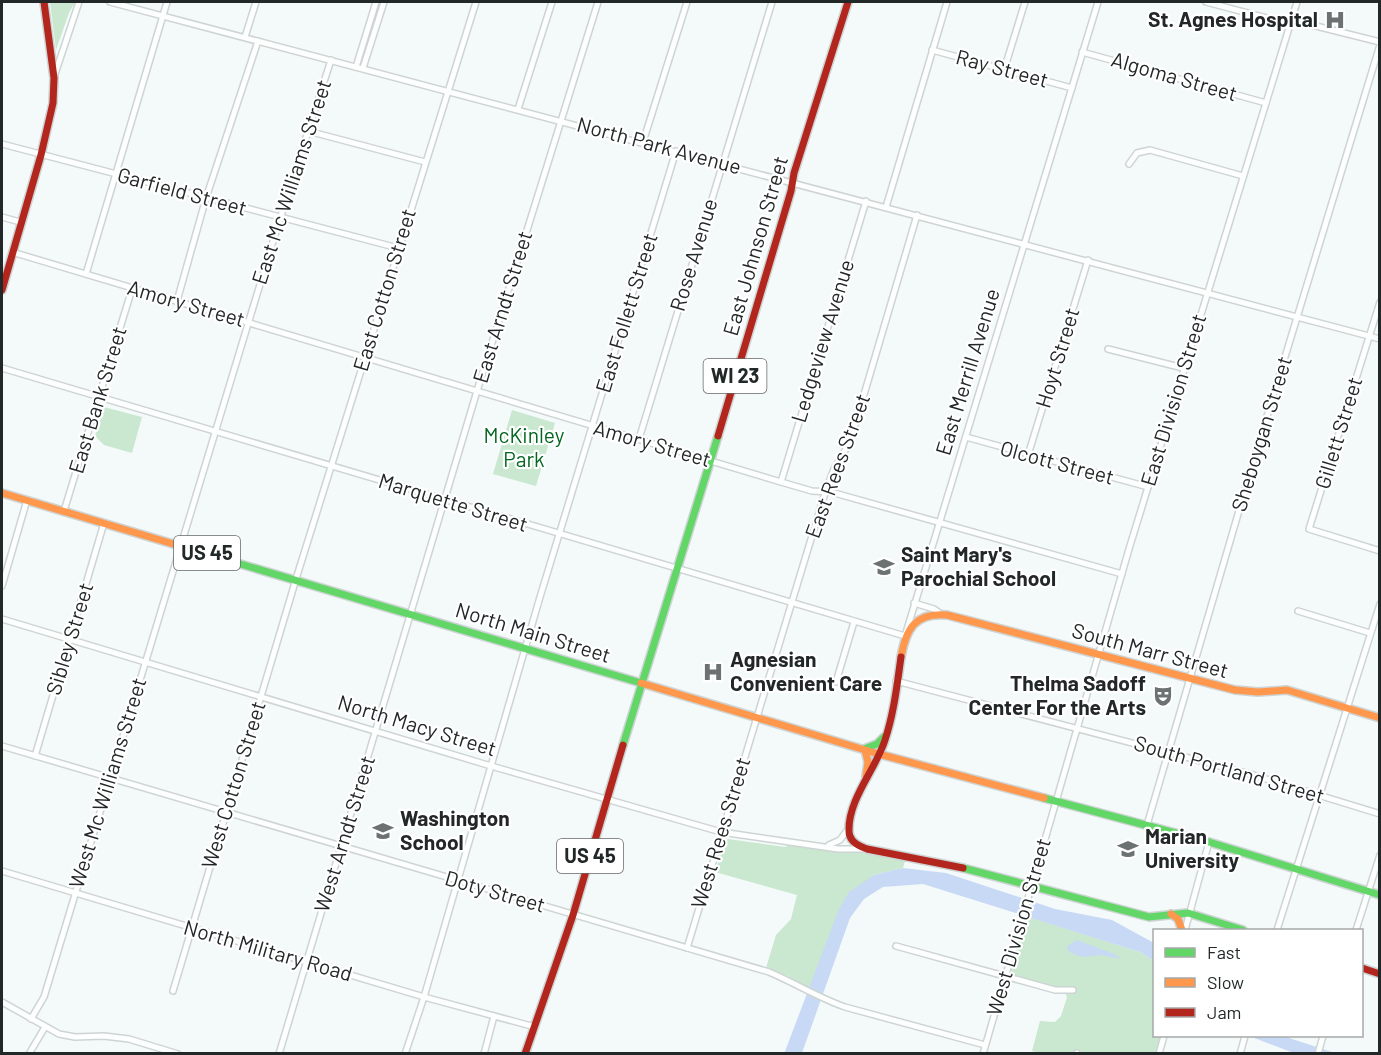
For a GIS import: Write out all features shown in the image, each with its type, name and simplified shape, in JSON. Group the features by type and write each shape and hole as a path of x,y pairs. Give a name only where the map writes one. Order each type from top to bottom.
{"main road":[{"path":"2,290 41,154 53,103 54,78 44,2"},
{"name":"East Johnson Street","path":"678,569 848,2"},
{"name":"North Main Street","path":"2,493 181,544 863,750 1209,842 1380,895"},
{"name":"WI 23","path":"641,683 678,569"},
{"path":"905,636 922,617 941,614"},
{"name":"South Marr Street","path":"941,614 1235,690 1258,692 1287,690 1380,718"},
{"name":"East Merrill Avenue","path":"863,787 880,754 886,735 905,636"},
{"name":"US 45","path":"525,1053 536,1027 573,915 641,683"},
{"path":"867,849 854,843 849,827 868,768 863,750 877,744 886,735"},
{"name":"North Macy Street","path":"867,849 949,864 1087,903 1141,915 1188,913"},
{"path":"1188,913 1240,929"},
{"path":"1169,914 1177,918 1182,929"},
{"path":"1363,968 1380,974"}],"street":[{"path":"54,78 79,2"},
{"name":"North Park Avenue","path":"110,2 1380,339"},
{"path":"86,274 167,2"},
{"path":"245,37 256,2"},
{"path":"356,67 376,2"},
{"path":"363,68 384,2"},
{"name":"East Cotton Street","path":"296,579 476,2"},
{"path":"518,109 552,2"},
{"name":"East Arndt Street","path":"411,614 477,391 598,2"},
{"path":"643,142 687,2"},
{"name":"Rose Avenue","path":"639,439 772,2"},
{"path":"886,207 947,2"},
{"path":"1004,70 1025,2"},
{"name":"East Merrill Avenue","path":"905,636 1098,2"},
{"path":"1206,2 1282,22 1300,22 1380,43"},
{"name":"East Division Street","path":"1056,801 1183,368 1297,2"},
{"path":"177,301 206,198 258,41"},
{"name":"Sheboygan Street","path":"1147,825 1380,43"},
{"name":"Ray Street","path":"932,50 1071,88"},
{"name":"Algoma Street","path":"1082,52 1266,103"},
{"name":"East Mc Williams Street","path":"181,544 280,218 331,60"},
{"path":"308,131 425,162"},
{"name":"Garfield Street","path":"2,144 398,248"},
{"path":"1129,164 1137,153 1150,150 1243,176"},
{"name":"East Follett Street","path":"405,1053 424,997 559,534 676,151"},
{"name":"Ledgeview Avenue","path":"781,482 866,201"},
{"name":"East Rees Street","path":"757,718 825,493 834,469 850,442 918,215"},
{"path":"2,217 20,222"},
{"name":"Amory Street","path":"12,252 781,482 825,493 832,492 1122,574"},
{"name":"Hoyt Street","path":"1028,455 1088,260"},
{"name":"East Bank Street","path":"64,511 132,288"},
{"name":"Gillett Street","path":"1380,302 1309,529 1380,551"},
{"path":"1108,349 1183,368"},
{"name":"Marquette Street","path":"2,368 905,636"},
{"name":"Olcott Street","path":"966,437 1148,488"},
{"path":"2,586 27,500"},
{"name":"Sibley Street","path":"35,756 104,523"},
{"name":"West Mc Williams Street","path":"31,1019 44,997 181,544"},
{"name":"West Cotton Street","path":"173,991 296,579"},
{"name":"South Marr Street","path":"914,603 934,609 941,614"},
{"path":"1277,929 1380,604"},
{"path":"1298,611 1370,633"},
{"name":"West Arndt Street","path":"279,1053 411,614"},
{"name":"North Macy Street","path":"2,619 491,766 721,832 844,849 867,849"},
{"path":"836,682 854,622"},
{"name":"South Portland Street","path":"896,681 1168,752 1380,814"},
{"name":"West Rees Street","path":"687,948 757,718"},
{"name":"Doty Street","path":"2,746 769,972 828,1001 985,1045"},
{"name":"West Division Street","path":"983,1053 1056,801"},
{"path":"828,846 840,840 849,827"},
{"path":"1183,929 1209,842"},
{"path":"1356,929 1380,855"},
{"name":"North Military Road","path":"2,871 424,997 536,1027"},
{"path":"896,946 1055,990 1073,990"},
{"path":"2,1002 45,1027 68,1036 129,1039 178,1053"},
{"path":"484,1053 494,1016"},
{"path":"29,1053 45,1027"},
{"path":"1160,1053 1164,1037"},
{"path":"1240,1053 1245,1037"},
{"path":"1318,1053 1322,1037"},
{"path":"154,1053 156,1047"}],"green space":[{"path":"50,2 75,2 56,50"},
{"path":"104,407 142,417 132,453 104,445 95,436"},
{"name":"McKinley Park","path":"512,410 555,423 536,486 493,474"},
{"path":"728,839 785,847 790,845 857,852 905,861 903,868 874,875 808,991 788,976 766,968 776,935 791,919 797,895 715,872 723,847 722,843"},
{"path":"1023,915 1140,952 1153,960 1153,1037 1164,1037 1159,1053 1042,1054 1032,1051 1040,1021 1055,1022 1061,1016 1067,997 1064,990 1004,976"}],"water":[{"path":"903,868 946,873 1055,909 1112,920 1153,942 1153,960 1140,952 923,884 883,887 864,899 850,918 802,1053 784,1054 839,909 849,892 874,875"},
{"path":"1077,940 1114,954 1121,959 1100,955 1082,957 1069,952 1067,946"},
{"path":"1252,1037 1286,1037 1335,1053 1294,1053"}],"traffic: fast":[{"path":"623,745 718,436"},
{"path":"227,560 641,683"},
{"path":"864,749 877,744 884,737"},
{"path":"1044,798 1209,842 1380,895"},
{"path":"963,868 1149,917 1188,913 1240,929"}],"traffic: slow":[{"path":"2,493 227,560"},
{"path":"901,657 906,638 914,624 927,616 947,615 1235,690 1258,692 1287,690 1380,718"},
{"path":"641,683 875,753 1044,798"},
{"path":"865,750 868,762 866,776"},
{"path":"1171,914 1178,919 1182,929"}],"traffic: jam":[{"path":"2,290 41,155 53,103 54,78 44,2"},
{"path":"718,436 791,191 794,173 848,2"},
{"path":"901,657 888,730 881,751 853,807 849,835 855,843 867,849 963,868"},
{"path":"525,1054 573,915 623,745"},
{"path":"1363,968 1380,974"}],"place":[{"name":"St. Agnes Hospital","path":"1335,20"},
{"name":"Saint Mary's Parochial School","path":"884,567"},
{"name":"Agnesian Convenient Care","path":"713,672"},
{"name":"Thelma Sadoff Center For the Arts","path":"1163,696"},
{"name":"Washington School","path":"383,831"},
{"name":"Marian University","path":"1128,849"}]}
